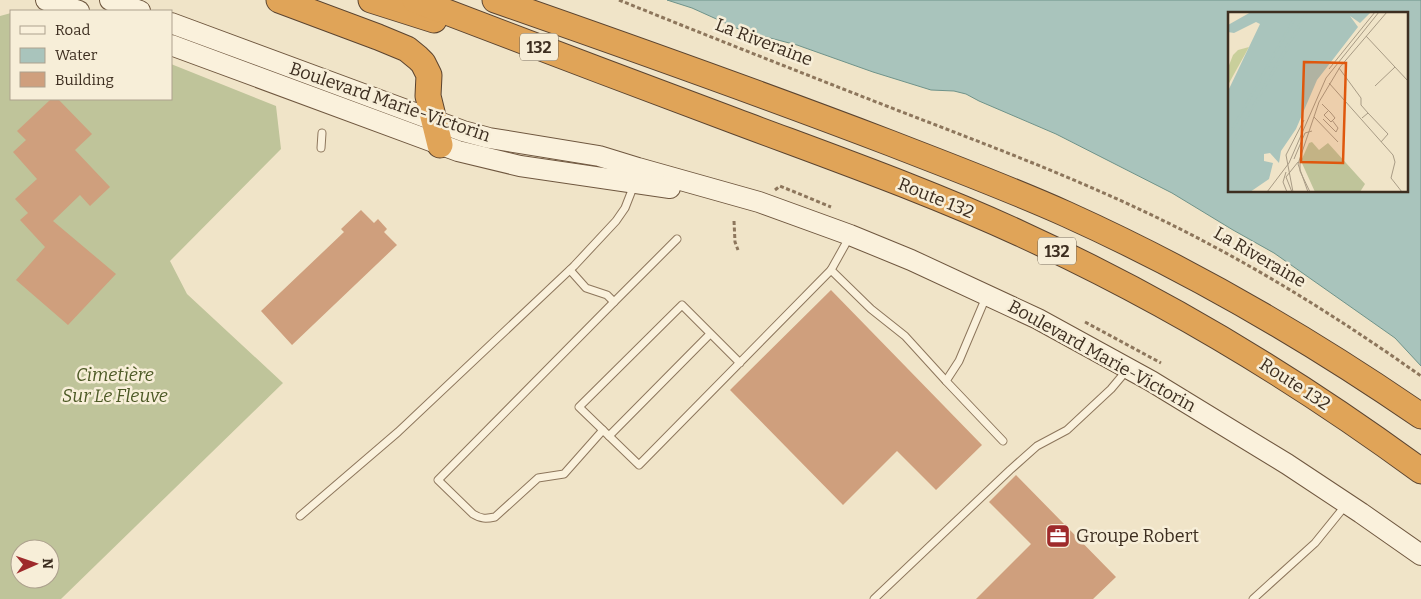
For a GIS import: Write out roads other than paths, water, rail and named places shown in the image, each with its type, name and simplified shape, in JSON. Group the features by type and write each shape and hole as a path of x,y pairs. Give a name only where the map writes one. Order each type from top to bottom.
{"highway":[{"path":"279,0 378,37 413,53 423,63 429,75 426,110 457,142"},
{"path":"371,0 662,94"},
{"name":"Route 132","path":"415,0 932,195 1023,235 1121,283 1198,324 1350,420 1421,470"},
{"name":"Route 132","path":"495,0 618,42 798,108 965,172 1064,213 1146,253 1258,313 1330,356 1421,416"},
{"path":"539,0 618,42"}],"street":[{"path":"46,0 76,10"},
{"path":"110,0 137,10"},
{"name":"Boulevard Marie-Victorin","path":"172,23 312,87"},
{"name":"Boulevard Marie-Victorin","path":"172,45 312,87 457,142 489,138 599,156 637,175 759,202 850,235 987,294 1128,368 1215,419 1347,503 1421,555"},
{"name":"Boulevard Marie-Victorin","path":"342,98 426,110"}],"lane":[{"path":"321,148 322,133"},
{"path":"300,516 398,432 570,270 616,221 625,208 637,175"},
{"path":"740,363 682,305 579,407 639,465 740,363 831,270 850,235"},
{"path":"677,239 438,480 479,518 495,517 538,478 564,474 710,334"},
{"path":"570,270 586,288 607,295 614,302"},
{"path":"831,270 871,309 905,336 1003,441"},
{"path":"946,381 959,361 987,294"},
{"path":"874,599 1037,446 1067,430 1099,401 1128,368"},
{"path":"1252,599 1315,543 1347,503"}],"water":[{"path":"667,0 1421,0 1421,366 1395,338 1274,253 1172,193 1056,134 966,94 954,91 931,90 797,45 743,31 692,8"}],"place":[{"name":"Groupe Robert","path":"1058,536"}],"park label":[{"name":"Cimetière Sur Le Fleuve","path":"115,385"}]}
